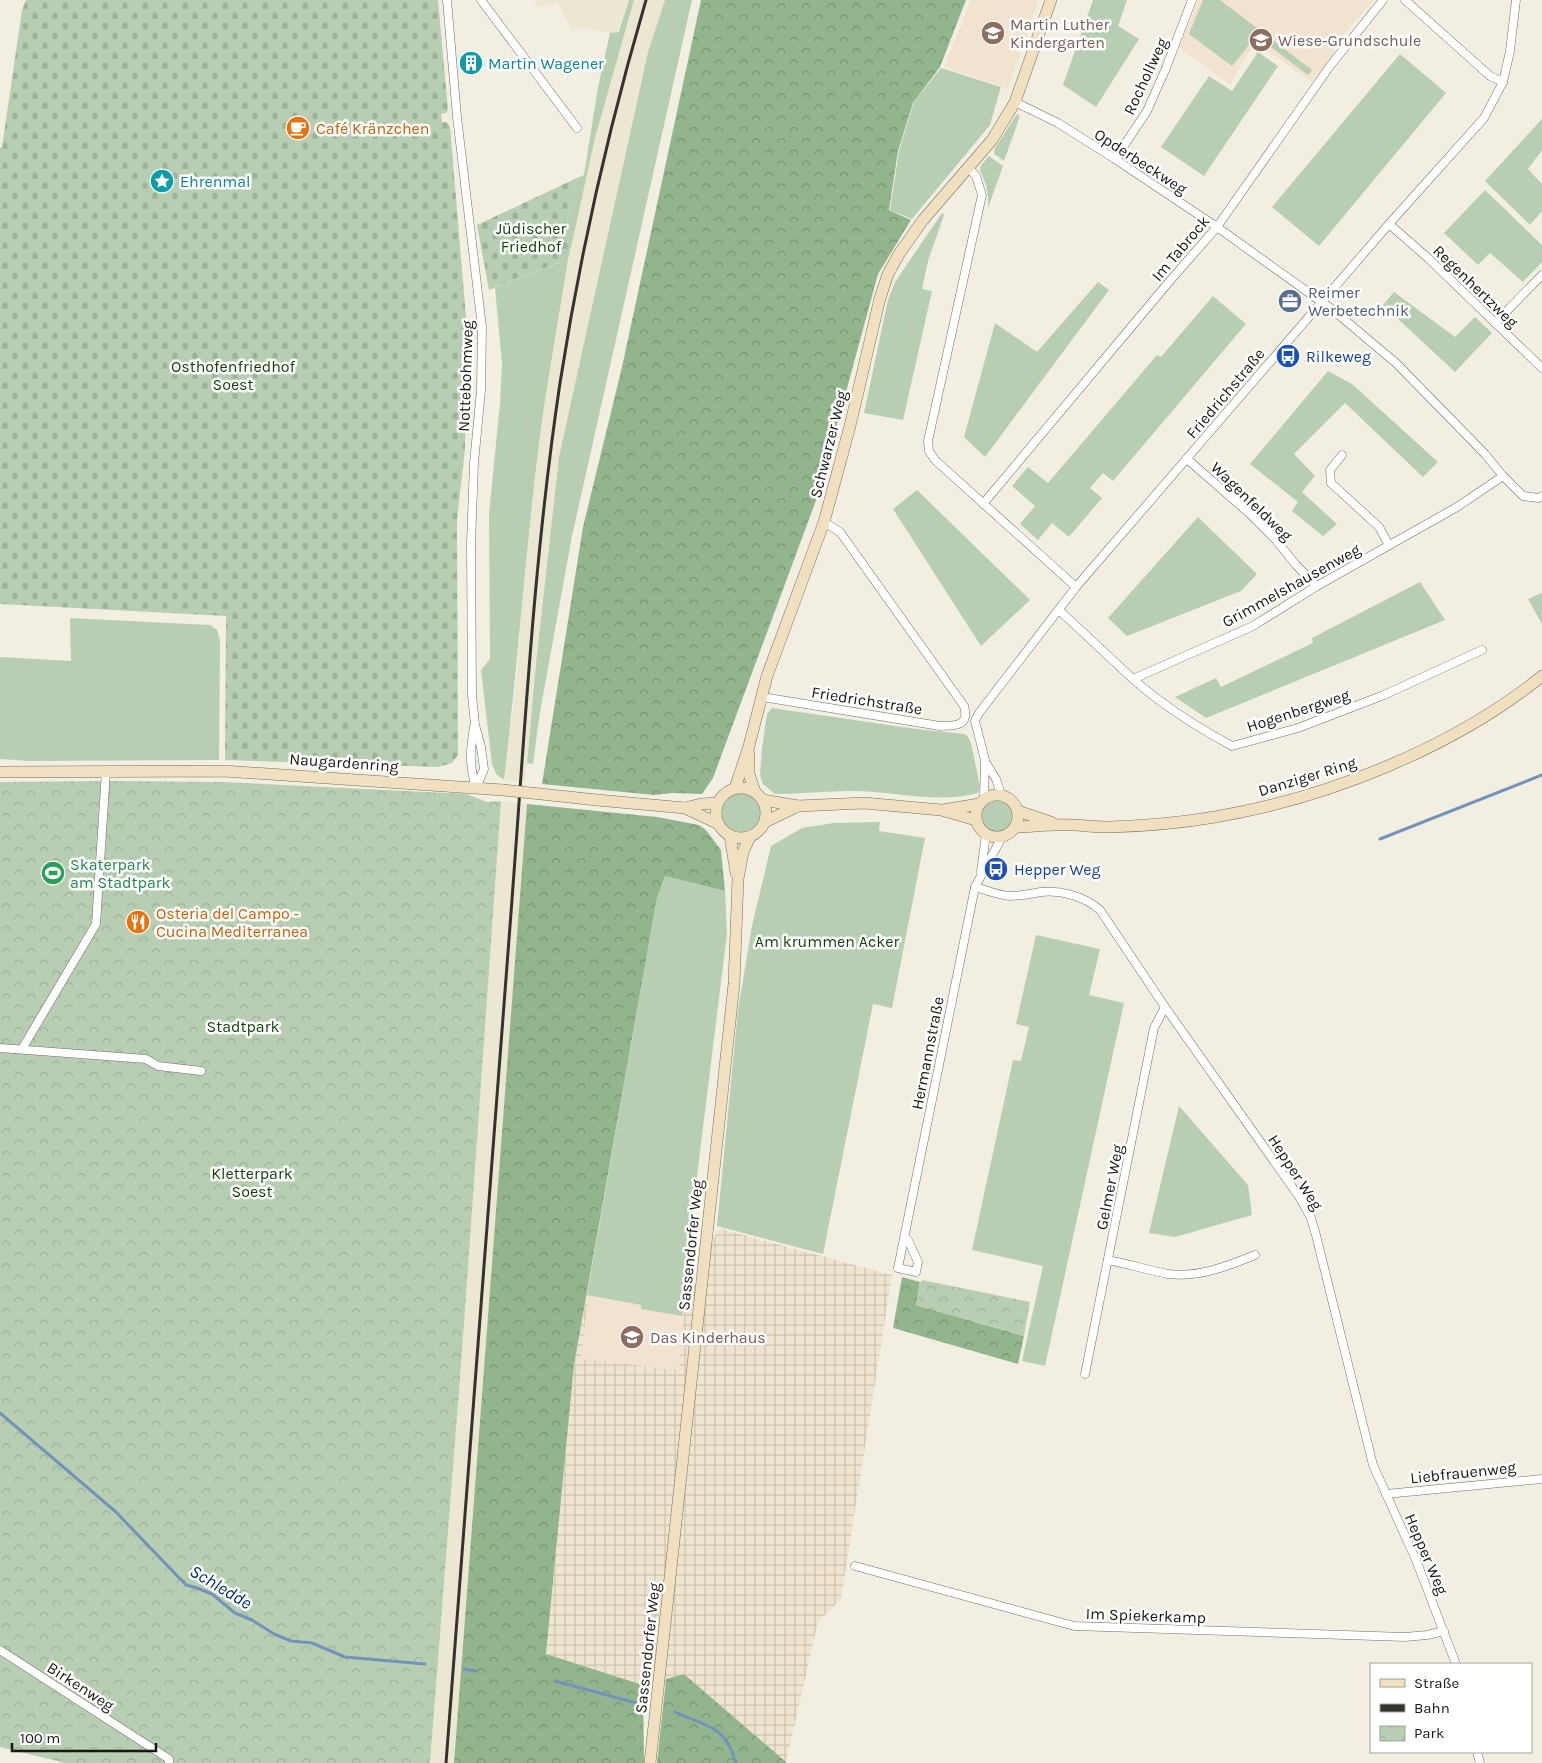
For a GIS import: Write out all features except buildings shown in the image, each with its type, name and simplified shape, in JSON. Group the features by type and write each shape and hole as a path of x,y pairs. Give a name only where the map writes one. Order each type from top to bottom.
{"main road":[{"name":"Schwarzer Weg","path":"735,788 749,746 773,659 824,522 850,426 880,298 888,274 899,254 923,220 992,140 1015,102 1051,0"},
{"name":"Danziger Ring","path":"1015,827 1145,825 1215,817 1281,803 1340,785 1401,761 1460,732 1542,676"},
{"name":"Schwarzer Weg","path":"749,746 749,774 759,796"},
{"name":"Naugardenring","path":"0,772 223,772 503,790 684,808 717,803"},
{"path":"759,796 766,811 764,822 759,831 750,837 739,838 730,836 722,831 717,823 715,813 717,803 727,791 735,788 745,788 759,796 798,806 864,803 942,810 976,820"},
{"path":"942,810 982,801 992,795 1000,795 1008,798 1018,811 1018,820 1015,827 1002,837 986,834 979,828 976,820 976,812 982,801"},
{"path":"764,822 798,806"},
{"name":"Naugardenring","path":"684,808 717,823"},
{"name":"Danziger Ring","path":"1018,811 1057,825"},
{"name":"Sassendorfer Weg","path":"730,836 738,879"},
{"name":"Sassendorfer Weg","path":"650,1763 734,984 738,879 743,852 750,837"}],"street":[{"name":"Nottebohmweg","path":"447,0 457,117 482,327 481,390 474,463 471,544 471,670 475,724 484,769 476,788"},
{"path":"481,0 576,128"},
{"name":"Rochollweg","path":"1115,159 1147,111 1192,0"},
{"name":"Im Tabrock","path":"983,504 1217,227 1330,66 1384,0"},
{"path":"1405,0 1490,76 1503,82"},
{"name":"Friedrichstraße","path":"985,760 975,720 1076,587 1321,302 1484,118 1503,82 1510,51 1516,0"},
{"name":"Opderbeckweg","path":"1015,102 1058,122 1115,159 1217,227 1321,302"},
{"path":"969,168 976,176 982,195 928,441 929,451 935,460 1076,587"},
{"name":"Regenhertzweg","path":"1389,224 1428,258 1542,368"},
{"path":"1495,323 1542,275"},
{"path":"1321,302 1396,363 1485,454 1523,496 1539,498 1542,496"},
{"path":"1342,456 1330,470 1331,483 1379,527 1389,545"},
{"name":"Wagenfeldweg","path":"1187,459 1275,538 1296,565 1316,586"},
{"name":"Grimmelshausenweg","path":"1133,679 1253,626 1316,586 1457,507 1503,476"},
{"name":"Friedrichstraße","path":"762,697 940,726 957,726 965,718 964,706 840,532 824,522"},
{"path":"1059,610 1133,679"},
{"name":"Hogenbergweg","path":"1133,679 1200,728 1232,746 1298,728 1384,695 1482,650"},
{"name":"Nottebohmweg","path":"475,724 470,747 470,768 476,788"},
{"path":"985,760 996,779 1000,795"},
{"path":"982,801 985,760"},
{"path":"22,1049 96,924 106,771"},
{"name":"Hermannstraße","path":"981,874 986,834"},
{"name":"Hermannstraße","path":"904,1239 975,887 1002,837"},
{"name":"Hepper Weg","path":"975,887 1006,896 1022,896 1051,891 1062,892 1094,905 1106,918 1165,1007 1294,1190 1311,1218 1316,1235 1373,1465 1416,1560 1456,1663"},
{"name":"Gelmer Weg","path":"1085,1374 1154,1028 1165,1007"},
{"path":"0,1048 146,1059 158,1066 201,1071"},
{"path":"1108,1260 1170,1274 1202,1273 1229,1266 1255,1255"},
{"name":"Liebfrauenweg","path":"1386,1494 1542,1479"},
{"name":"Im Spiekerkamp","path":"855,1566 1074,1626 1405,1637 1444,1631"},
{"name":"Birkenweg","path":"0,1650 170,1759 170,1763"}],"shaded area":[{"path":"534,0 629,0 619,32 610,33 585,28 572,30 557,2 537,8"},
{"path":"634,0 665,0 648,52 559,457 525,782 504,780 516,684 538,450 547,382 568,259 595,138"},
{"name":"Martin Luther Kindergarten","path":"971,0 1039,0 1007,88 944,67"},
{"name":"Wiese-Grundschule","path":"1198,0 1375,0 1337,43 1332,56 1312,82 1256,43 1230,85 1179,47"},
{"path":"501,801 527,804 454,1763 430,1763 462,1352"},
{"path":"718,1228 892,1275 841,1599 818,1622 786,1762 684,1674 643,1685 546,1654 574,1365 587,1295 683,1316"},
{"name":"Das Kinderhaus","path":"588,1296 642,1306 642,1309 683,1316 679,1370 581,1359"}],"green space":[{"name":"Osthofenfriedhof Soest","path":"26,0 438,0 448,110 446,113 441,114 442,122 446,122 450,126 467,330 465,449 457,520 458,755 452,763 438,767 225,760 226,616 0,604 0,148 2,147 22,10"},
{"path":"629,0 634,0 595,138 573,238 567,220 577,178 584,175 598,87 610,33 619,32"},
{"path":"665,0 692,0 572,536 540,712 533,764 527,763 559,457 648,52"},
{"path":"701,0 966,0 940,67 913,103 898,151 889,210 911,220 878,274 818,495 713,778 702,794 672,793 654,795 542,784 583,527 622,367"},
{"path":"1093,0 1127,0 1118,26 1139,39 1096,107 1063,85"},
{"path":"1203,0 1220,0 1312,70 1308,75 1256,36 1232,66 1189,34"},
{"path":"1258,52 1278,66 1204,176 1161,147 1209,76 1232,91"},
{"path":"1400,54 1446,93 1319,246 1272,207"},
{"path":"941,68 1001,87 990,125 912,219 890,210 899,151 914,102"},
{"path":"1017,114 1020,116 1004,161 994,154 995,148"},
{"path":"1542,119 1542,150 1528,169 1542,184 1542,211 1530,225 1485,181"},
{"path":"989,156 1003,166 988,208 986,185 980,170 981,165"},
{"name":"Jüdischer Friedhof","path":"577,178 567,220 573,238 568,259 489,290 477,225"},
{"path":"1485,190 1542,245 1542,262 1523,282 1490,253 1478,265 1444,233"},
{"path":"942,213 944,215 928,261 922,289 932,291 903,420 864,413 888,300 895,282"},
{"path":"568,259 538,451 504,780 496,774 492,764 481,670 490,659 489,514 502,363 495,288"},
{"path":"1098,282 1109,290 985,457 964,437 995,323 1037,352"},
{"path":"1394,292 1455,337 1475,317 1492,333 1455,372 1383,305"},
{"path":"1213,296 1246,324 1113,481 1103,473 1090,488 1102,498 1069,537 1052,523 1038,540 1020,524 1035,506 1012,486 1028,467 1048,483 1157,355 1161,357"},
{"path":"1328,371 1352,384 1438,462 1423,477 1345,403 1294,454 1315,476 1302,492 1337,524 1323,536 1292,511 1298,502 1250,464"},
{"path":"917,490 1030,600 981,646 893,509"},
{"path":"1198,517 1257,574 1241,591 1127,636 1108,618"},
{"path":"1420,582 1445,620 1206,718 1175,697 1216,678 1221,687 1313,643 1312,638"},
{"path":"1542,593 1542,624 1528,599"},
{"path":"70,618 210,625 217,630 220,640 219,760 29,761 0,759 0,657 71,661"},
{"path":"772,708 916,729 965,734 971,743 980,786 978,793 947,797 852,791 775,794 763,784 760,775 767,714"},
{"name":"Stadtpark","path":"0,782 224,782 467,794 487,802 501,801 462,1352 430,1763 65,1763 0,1747"},
{"path":"740,792 755,798 761,813 755,828 740,834 725,828 719,813 725,798"},
{"path":"997,801 1008,805 1012,816 1008,827 997,831 986,827 982,816 986,805"},
{"path":"527,804 657,817 699,825 706,830 721,850 725,891 665,876 657,898 574,1365 546,1654 643,1685 644,1763 454,1763"},
{"name":"Am krummen Acker","path":"880,822 879,831 925,838 892,1008 873,1004 823,1254 717,1226 738,1010 752,926 771,846 802,828 834,823"},
{"path":"665,876 725,891 727,934 685,1273 683,1316 641,1309 641,1305 587,1295 657,898"},
{"path":"1036,935 1100,949 1089,995 1124,1003 1045,1366 1022,1361 1043,1266 972,1250 1013,1060 1021,1061 1029,1027 1016,1024"},
{"path":"1179,1106 1248,1185 1252,1215 1175,1237 1149,1233"},
{"path":"902,1277 920,1282 916,1305 1024,1336 1018,1364 893,1328"},
{"path":"922,1280 1030,1302 1024,1336 916,1305"},
{"path":"684,1674 786,1763 657,1763 666,1679"}],"waterway":[{"path":"1380,839 1542,775"},
{"name":"Schledde","path":"0,1413 116,1512 186,1585 212,1594 235,1613 291,1641 312,1643 345,1657 425,1664"},
{"name":"Schledde","path":"464,1669 476,1671"},
{"name":"Schledde","path":"555,1681 636,1703"},
{"name":"Schledde","path":"675,1712 713,1728 726,1741 736,1763"}],"railway":[{"path":"446,1763 530,654 543,518 560,383 586,238 620,95 646,0"}],"place":[{"name":"Martin Luther Kindergarten","path":"993,33"},
{"name":"Wiese-Grundschule","path":"1261,40"},
{"name":"Martin Wagener","path":"471,63"},
{"name":"Café Kränzchen","path":"298,128"},
{"name":"Ehrenmal","path":"162,181"},
{"name":"Reimer Werbetechnik","path":"1290,301"},
{"name":"Rilkeweg","path":"1288,356"},
{"name":"Hepper Weg","path":"996,869"},
{"name":"Skaterpark am Stadtpark","path":"53,873"},
{"name":"Osteria del Campo - Cucina Mediterranea","path":"138,922"},
{"name":"Das Kinderhaus","path":"632,1337"}],"park label":[{"name":"Kletterpark Soest","path":"252,1182"}]}
